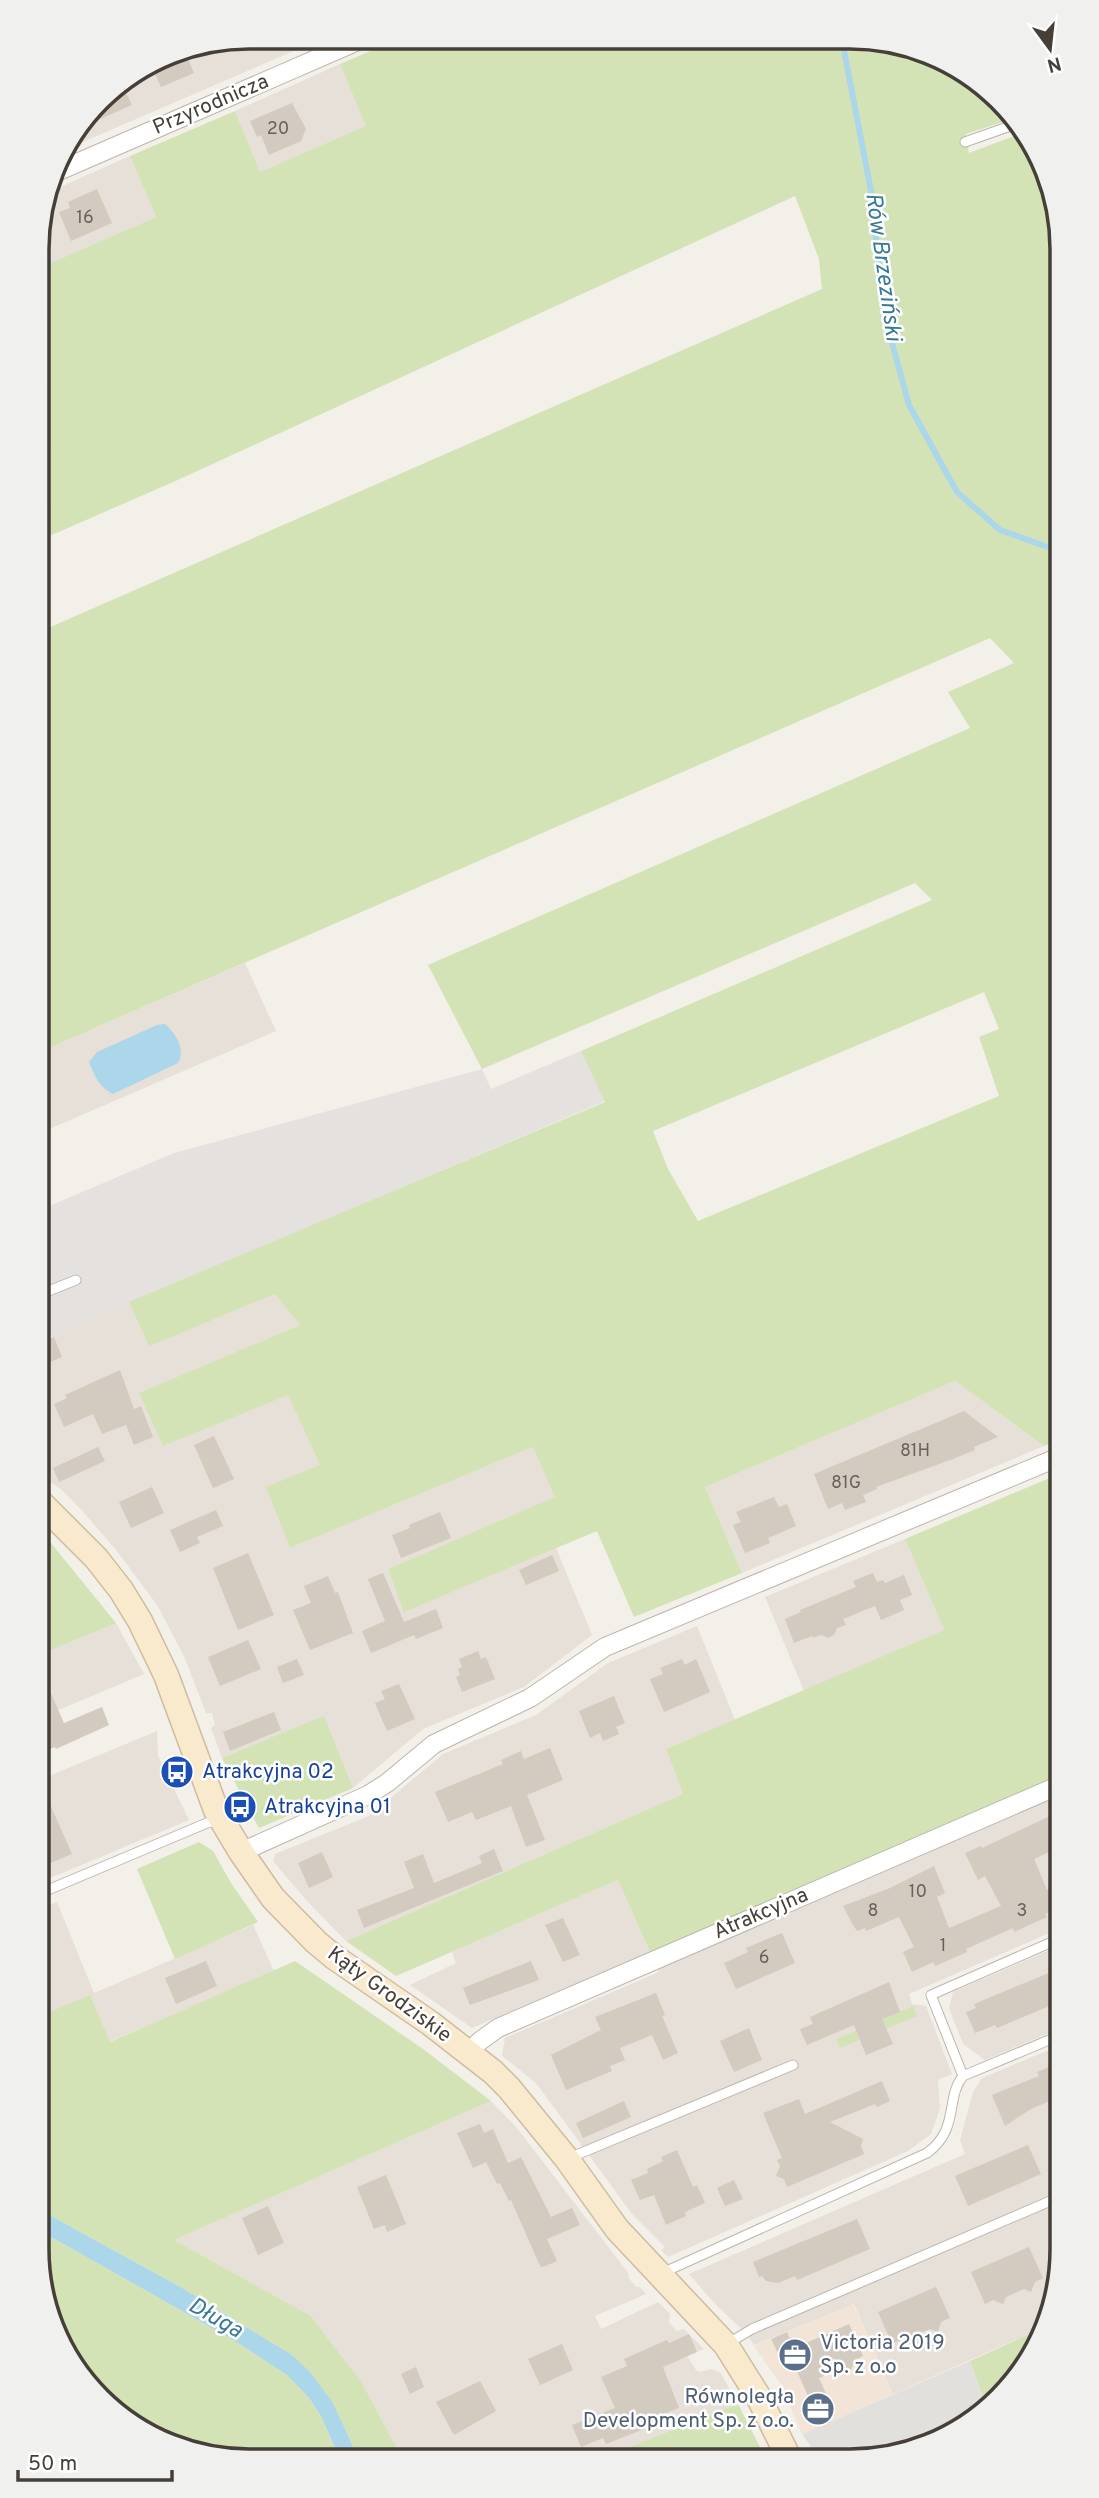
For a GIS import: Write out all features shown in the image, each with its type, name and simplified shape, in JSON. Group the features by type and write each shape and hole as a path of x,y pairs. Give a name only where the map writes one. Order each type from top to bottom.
{"street":[{"name":"Przyrodnicza","path":"67,167 339,49"},
{"path":"241,1852 368,1795 387,1783 433,1744 530,1698 605,1647 1050,1461"},
{"name":"Kąty Grodziskie","path":"49,1511 96,1558 121,1590 140,1621 166,1675 207,1790 221,1820 273,1898 316,1942 468,2053 509,2088 567,2159 617,2229 726,2345 758,2396 784,2449"},
{"name":"Atrakcyjna","path":"468,2053 498,2028 1050,1789"}],"lane":[{"path":"965,142 1008,127"},
{"path":"49,1291 75,1280"},
{"path":"49,1889 207,1823 221,1820"},
{"path":"963,2076 931,1995 1050,1943"},
{"path":"659,2274 927,2153 945,2134 963,2076 1050,2040"},
{"path":"567,2159 793,2065"},
{"path":"726,2345 752,2329 1050,2201"}],"shaded area":[{"path":"298,49 80,143 90,127 117,99 149,76 173,64 223,51"},
{"path":"340,64 367,126 260,172 235,111"},
{"path":"130,156 156,217 49,264 49,236 59,187"},
{"path":"245,963 276,1031 49,1129 49,1048"},
{"path":"581,1051 605,1101 49,1338 49,1206 174,1153 482,1069 491,1089"},
{"path":"275,1294 300,1325 140,1393 163,1446 288,1394 320,1465 290,1548 533,1447 556,1497 388,1569 405,1611 556,1548 592,1635 524,1687 423,1729 353,1788 324,1717 222,1758 211,1728 215,1725 212,1713 206,1713 184,1656 157,1605 85,1514 49,1481 49,1337 129,1302 149,1345"},
{"path":"955,1381 1044,1446 742,1573 705,1487"},
{"path":"905,1539 944,1630 804,1691 765,1597"},
{"path":"116,1623 144,1674 49,1714 49,1651"},
{"path":"697,1626 735,1720 666,1749 683,1794 346,1941 273,1861 275,1854 369,1816 443,1754 536,1715 608,1663"},
{"path":"157,1731 158,1756 189,1820 49,1878 49,1776"},
{"path":"1050,1799 1050,1933 909,1994 912,2004 926,2006 952,2074 938,2080 940,2108 931,2134 908,2151 668,2257 661,2250 665,2247 632,2214 536,2083 502,2056 505,2038 657,1973 660,1968"},
{"path":"618,1880 650,1952 472,2028 410,1985 456,1963 452,1952"},
{"path":"57,1902 94,1993 253,1925 274,1971 109,2042 49,2017 49,1905"},
{"path":"1050,1950 1050,2033 985,2060 963,2044 949,2008 953,1992"},
{"path":"1050,2050 1050,2262 1043,2301 1031,2333 893,2394 854,2304 754,2345 746,2333 715,2304 689,2274 965,2154 960,2140 973,2092 982,2078"},
{"path":"491,2101 517,2128 629,2274 628,2277 636,2287 640,2287 646,2294 595,2316 601,2329 658,2302 670,2314 669,2322 673,2327 677,2331 684,2329 704,2349 687,2356 696,2370 700,2372 711,2369 720,2372 738,2404 624,2449 397,2449 362,2383 311,2316 174,2240"},
{"path":"853,2304 893,2394 802,2434 780,2383 754,2346"},
{"path":"970,2361 983,2398 938,2428 902,2442 876,2447 812,2449 802,2434"}],"green space":[{"path":"375,49 876,51 914,60 938,70 961,83 1000,117 1004,122 966,134 969,153 1014,136 1035,173 1048,223 1050,1444 1044,1446 955,1381 705,1487 742,1573 634,1617 597,1531 404,1612 388,1569 555,1497 533,1447 290,1548 266,1487 320,1465 288,1395 163,1446 139,1393 300,1325 275,1294 149,1346 129,1302 605,1102 581,1051 932,900 915,883 482,1069 428,965 970,728 948,692 1014,663 990,638 49,1048 49,628 822,289 819,259 795,196 180,479 49,536 49,264 156,217 130,156 235,111 260,172 366,126 340,64","holes":["984,992 999,1029 979,1037 999,1096 698,1221 668,1169 653,1131"]},
{"path":"1050,1478 1050,1779 650,1952 618,1880 396,1976 346,1941 683,1794 666,1749 944,1630 905,1539"},
{"path":"49,1541 116,1623 49,1651"},
{"path":"324,1716 353,1788 259,1828 222,1758"},
{"path":"199,1842 213,1851 258,1922 175,1959 137,1869"},
{"path":"295,1961 423,2049 491,2101 174,2240 311,2316 362,2383 397,2449 354,2449 333,2403 292,2355 184,2289 49,2215 49,2012 90,1995 110,2042"},
{"path":"913,2006 917,2016 840,2048 836,2039"},
{"path":"49,2236 235,2341 287,2375 309,2398 321,2416 335,2449 236,2449 210,2445 161,2428 138,2415 117,2399 90,2371 64,2325 51,2275"},
{"path":"1031,2333 1016,2360 983,2398 970,2361"},
{"path":"738,2404 761,2449 624,2449"}],"water":[{"path":"165,1024 179,1042 181,1052 178,1063 113,1094 101,1085 89,1062 97,1052 157,1025"},
{"name":"Długa","path":"49,2215 184,2289 292,2355 311,2373 333,2403 354,2449 335,2449 321,2416 309,2398 287,2375 235,2341 49,2236"}],"building":[{"path":"188,59 194,73 161,87 155,73"},
{"path":"126,92 132,105 95,121"},
{"path":"292,103 306,129 301,141 269,155 261,135 257,137 250,121"},
{"path":"97,189 112,223 71,241 59,212 70,208 68,202"},
{"path":"54,1337 62,1357 49,1363 49,1339"},
{"path":"120,1370 134,1409 141,1406 153,1437 134,1445 126,1425 102,1434 93,1414 64,1427 54,1404 67,1398 65,1395"},
{"path":"964,1411 998,1437 974,1447 975,1450 876,1487 877,1489 863,1495 866,1502 845,1510 842,1503 828,1509 814,1474"},
{"path":"214,1436 234,1479 213,1488 194,1445"},
{"path":"98,1447 105,1461 59,1482 53,1468"},
{"path":"152,1487 164,1513 131,1528 119,1502"},
{"path":"774,1497 779,1507 787,1504 796,1526 768,1538 770,1543 745,1553 733,1525 741,1522 736,1512"},
{"path":"216,1510 223,1526 197,1537 200,1543 180,1552 170,1530"},
{"path":"440,1512 451,1538 401,1558 392,1535"},
{"path":"248,1553 274,1615 238,1630 213,1568"},
{"path":"552,1555 559,1571 526,1585 519,1570"},
{"path":"383,1573 404,1622 436,1609 443,1628 416,1639 414,1635 371,1653 362,1631 385,1621 368,1579"},
{"path":"873,1573 877,1582 883,1580 885,1583 904,1575 912,1595 900,1600 904,1610 881,1620 875,1606 843,1619 846,1625 837,1628 834,1635 828,1638 821,1635 812,1636 794,1643 785,1619 856,1587 853,1581"},
{"path":"328,1576 335,1593 338,1592 353,1633 310,1650 293,1610 311,1603 304,1586"},
{"path":"248,1640 261,1669 220,1686 208,1657"},
{"path":"478,1651 481,1659 486,1657 495,1679 462,1692 456,1677 460,1675 458,1669 462,1667 459,1659"},
{"path":"297,1659 304,1675 283,1683 277,1667"},
{"path":"682,1659 685,1665 696,1659 710,1692 664,1712 650,1679 663,1674 660,1668"},
{"path":"399,1684 415,1719 387,1731 375,1703 385,1699 381,1691"},
{"path":"49,1689 64,1723 102,1707 109,1725 56,1749 49,1749"},
{"path":"614,1696 625,1723 616,1727 619,1734 603,1741 600,1733 590,1738 579,1711"},
{"path":"274,1712 281,1730 230,1751 223,1732"},
{"path":"550,1748 563,1780 527,1795 545,1840 526,1847 511,1806 476,1820 472,1812 448,1822 435,1792 503,1764 501,1760 521,1751 524,1759"},
{"path":"49,1802 72,1854 49,1864"},
{"path":"1050,1816 1050,1852 1034,1859 1047,1890 1050,1888 1050,1912 1045,1914 1047,1917 1014,1932 1013,1928 935,1966 933,1962 912,1972 903,1952 914,1947 899,1917 866,1931 865,1928 857,1931 843,1906 890,1888 934,1866 945,1893 937,1897 949,1928 1001,1906 985,1876 978,1880 965,1853 981,1846 982,1848"},
{"path":"494,1849 503,1871 364,1928 357,1910 414,1888 404,1862 423,1854 434,1883 482,1863 479,1856"},
{"path":"322,1852 333,1877 309,1888 298,1863"},
{"path":"563,1918 580,1955 563,1962 545,1925"},
{"path":"782,1933 795,1963 736,1989 724,1963 748,1952 746,1948"},
{"path":"206,1961 217,1986 176,2004 165,1978"},
{"path":"531,1961 539,1980 470,2005 463,1988"},
{"path":"1050,1973 1050,2006 997,2028 995,2025 975,2033 966,2012 976,2008 974,2004"},
{"path":"889,1982 900,2012 882,2019 893,2044 866,2055 854,2025 807,2045 800,2029 813,2024 810,2017"},
{"path":"656,1993 665,2015 662,2016 678,2053 663,2060 652,2035 620,2048 625,2060 610,2066 612,2071 566,2090 551,2055 601,2030 595,2017"},
{"path":"749,2028 762,2060 734,2072 720,2041"},
{"path":"1050,2067 1050,2101 1031,2109 1005,2126 992,2095 1039,2076 1037,2072"},
{"path":"882,2081 890,2101 877,2107 875,2104 830,2122 863,2139 861,2146 864,2154 787,2187 784,2179 776,2176 780,2166 777,2160 782,2158 763,2113 799,2099 805,2114"},
{"path":"624,2101 631,2117 583,2138 576,2123"},
{"path":"480,2124 484,2133 493,2129 508,2163 521,2157 551,2217 572,2208 580,2225 547,2239 557,2261 540,2266 511,2200 509,2201 500,2183 497,2184 486,2162 473,2168 457,2133"},
{"path":"1028,2145 1041,2174 968,2206 955,2176"},
{"path":"677,2150 693,2187 697,2185 705,2203 666,2225 654,2195 640,2200 631,2180 648,2173 647,2169 663,2161 661,2157"},
{"path":"386,2175 406,2224 387,2232 385,2225 374,2229 357,2187"},
{"path":"734,2180 743,2199 725,2206 717,2188"},
{"path":"268,2206 284,2243 258,2255 242,2218"},
{"path":"857,2219 870,2249 797,2280 795,2276 778,2283 759,2277 753,2262"},
{"path":"1029,2247 1043,2278 1035,2282 1031,2292 1024,2289 1006,2297 1003,2304 993,2300 985,2304 971,2272"},
{"path":"936,2287 950,2318 941,2322 938,2332 930,2329 913,2336 910,2344 900,2340 892,2344 878,2312"},
{"path":"849,2324 863,2356 855,2360 851,2370 844,2367 819,2378 832,2407 816,2414 788,2351"},
{"path":"787,2332 794,2348 779,2355 771,2339"},
{"path":"689,2334 697,2352 663,2367 679,2408 656,2417 658,2422 644,2429 606,2444 603,2438 581,2447 572,2425 615,2408 601,2377 627,2366 624,2359 667,2340 669,2343"},
{"path":"562,2344 573,2370 540,2385 528,2359"},
{"path":"416,2367 424,2387 410,2394 401,2374"},
{"path":"480,2381 496,2411 454,2435 436,2402"}],"waterway":[{"name":"Rów Brzeziński","path":"844,49 871,191 884,314 909,405 957,492 1000,530 1050,548"}],"place":[{"name":"Atrakcyjna 02","path":"177,1772"},
{"name":"Atrakcyjna 01","path":"240,1807"},
{"name":"Victoria 2019 Sp. z o.o","path":"795,2355"},
{"name":"Równoległa Development Sp. z o.o.","path":"818,2409"}]}
